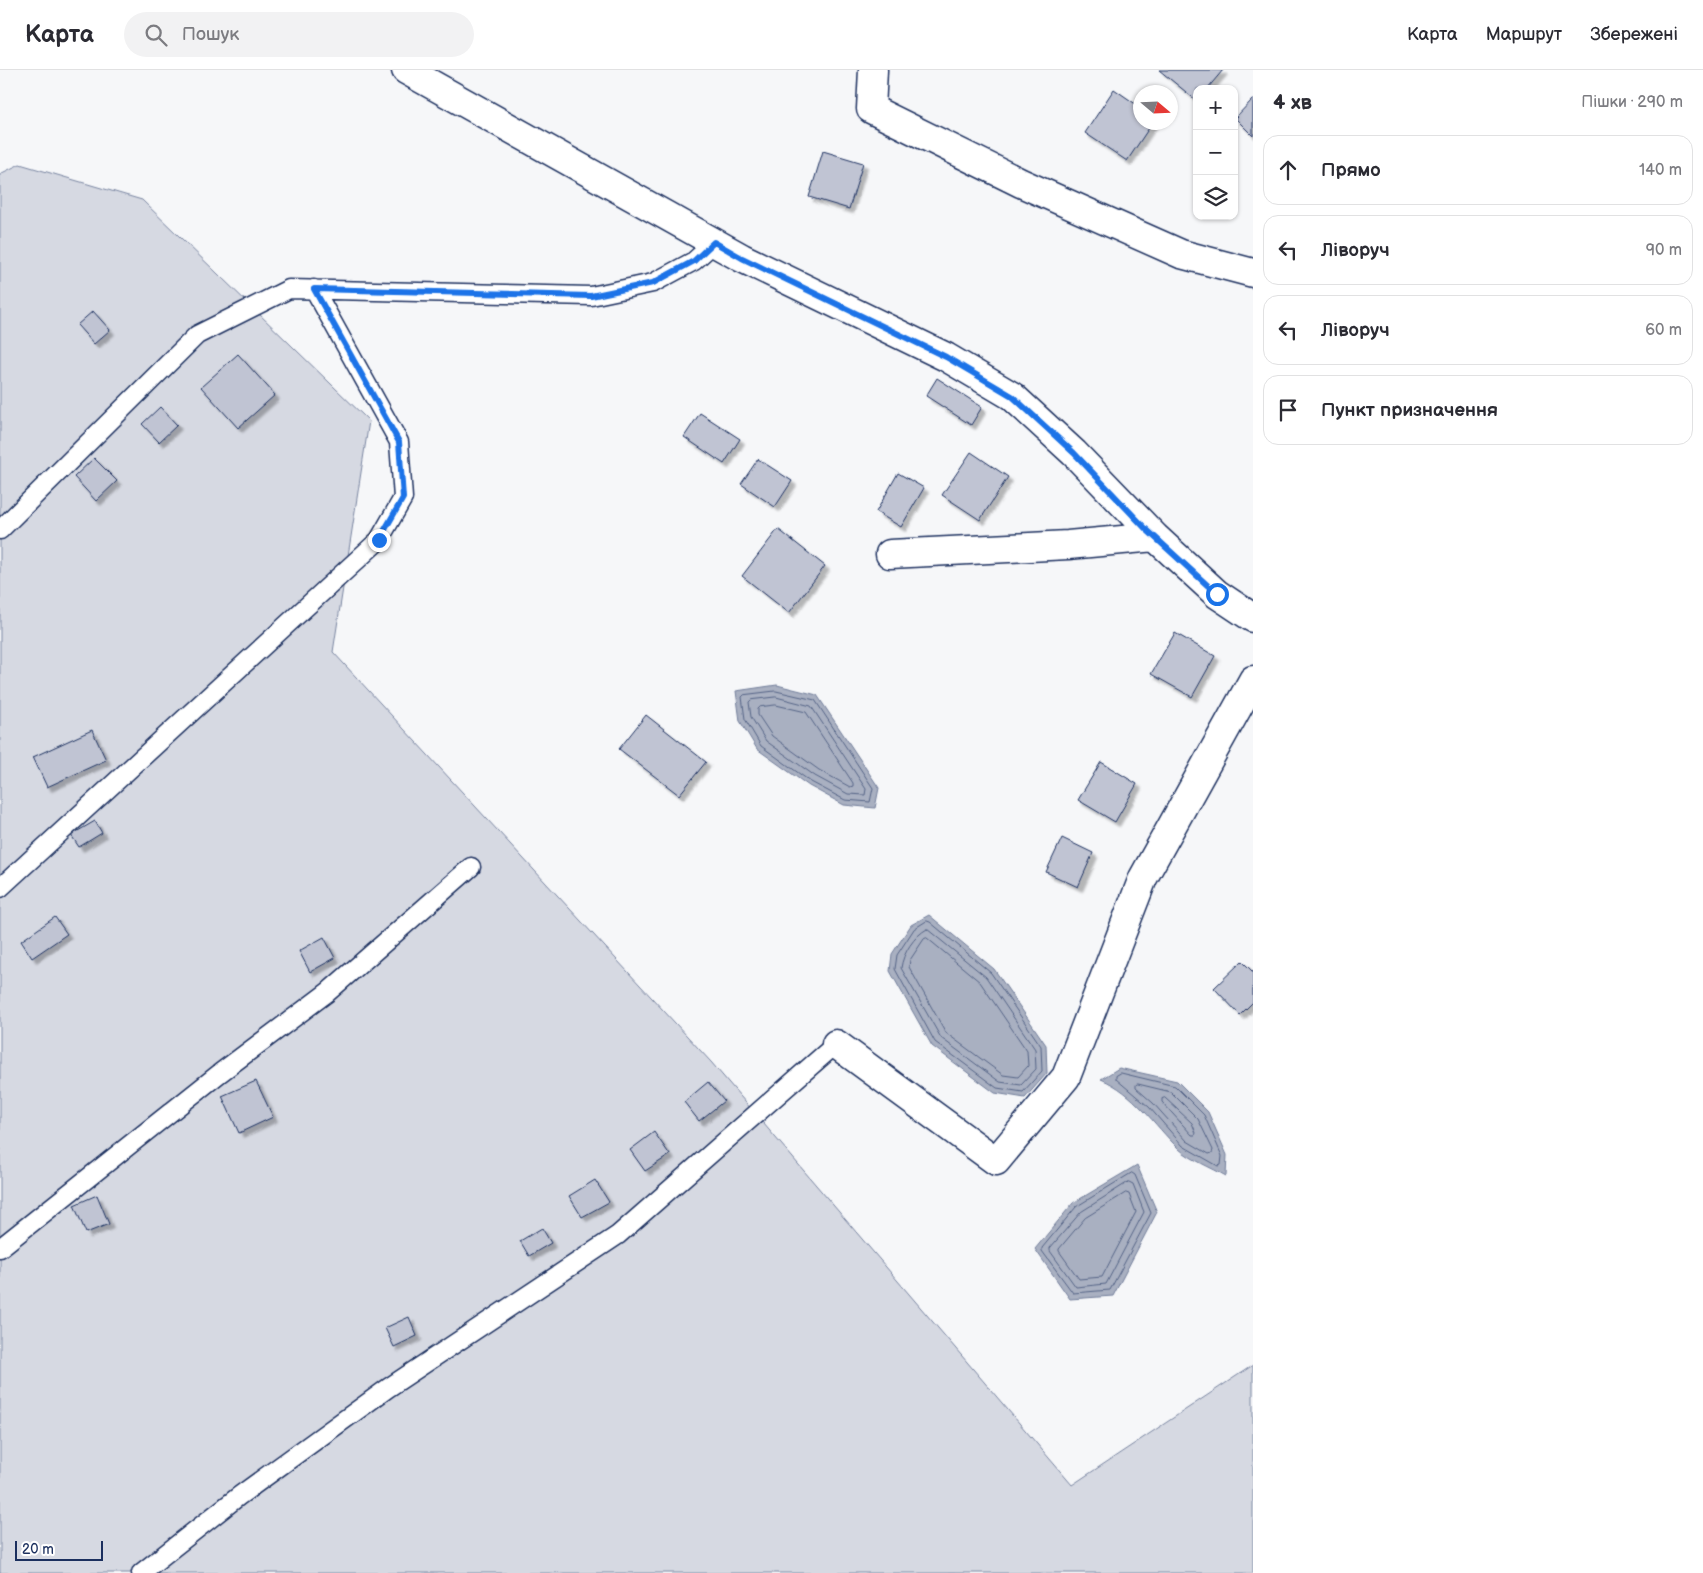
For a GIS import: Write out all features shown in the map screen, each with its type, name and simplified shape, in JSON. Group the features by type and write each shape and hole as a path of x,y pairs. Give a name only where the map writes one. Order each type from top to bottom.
{"street":[{"path":"406,70 750,262 946,357 1012,396 1074,453 1155,537 1217,594 1253,618"},
{"path":"872,70 871,109 1020,183 1181,254 1253,273"},
{"path":"890,554 1068,545 1155,537"},
{"path":"836,1044 996,1161 1066,1077 1143,878 1253,680"}],"lane":[{"path":"0,530 197,335 289,289 591,296 653,283 694,261 714,242"},
{"path":"0,888 379,540 403,498 399,442 314,289"},
{"path":"0,1248 220,1073 328,992 471,867"},
{"path":"141,1573 239,1496 388,1388 618,1235 836,1044"}],"shaded area":[{"path":"20,164 142,200 369,421 333,652 711,1062 1072,1485 1253,1365 1253,1573 0,1573 0,174"}],"water":[{"path":"777,685 817,695 879,788 875,808 844,805 809,786 757,749 740,721 736,691"},
{"path":"929,915 994,969 1046,1045 1047,1073 1025,1098 995,1093 932,1046 890,971 892,954 911,925"},
{"path":"1119,1068 1177,1081 1208,1112 1227,1155 1226,1176 1184,1153 1124,1092 1101,1079"},
{"path":"1137,1165 1157,1212 1113,1296 1070,1299 1035,1249 1073,1203"}],"building":[{"path":"1159,70 1223,70 1210,85 1193,85 1193,98"},
{"path":"1114,89 1133,102 1133,130 1148,130 1127,161 1085,133"},
{"path":"1253,99 1253,136 1238,121 1238,115"},
{"path":"823,151 863,163 849,209 809,197"},
{"path":"93,311 110,330 94,344 77,325"},
{"path":"238,354 275,395 238,428 201,387"},
{"path":"937,378 982,407 971,425 926,396"},
{"path":"160,407 177,425 159,442 142,424"},
{"path":"700,413 740,439 724,464 684,437"},
{"path":"971,452 1008,477 980,520 942,495"},
{"path":"94,458 117,481 96,501 74,477"},
{"path":"758,459 792,481 775,507 741,484"},
{"path":"898,473 924,488 901,527 876,512"},
{"path":"778,529 825,566 789,613 742,576"},
{"path":"1175,633 1215,656 1192,697 1151,674"},
{"path":"646,715 706,762 679,795 619,749"},
{"path":"92,730 106,760 47,787 33,757"},
{"path":"1101,762 1137,784 1115,822 1078,800"},
{"path":"95,821 102,833 79,847 71,835"},
{"path":"1062,838 1093,853 1078,887 1046,872"},
{"path":"55,917 67,934 32,958 21,941"},
{"path":"324,937 335,958 310,972 299,951"},
{"path":"1242,961 1253,972 1253,1002 1240,1015 1214,988"},
{"path":"256,1081 273,1117 239,1133 222,1096"},
{"path":"708,1082 724,1101 699,1121 684,1102"},
{"path":"654,1132 670,1155 645,1171 630,1150"},
{"path":"595,1180 609,1202 582,1217 569,1196"},
{"path":"97,1195 109,1224 86,1233 74,1205"},
{"path":"542,1228 551,1243 529,1256 520,1241"},
{"path":"409,1317 417,1336 394,1347 385,1328"}],"route":[{"path":"379,540 403,498 399,442 314,289 591,296 653,283 694,261 714,242 742,258 946,357 1012,396 1074,453 1146,529 1217,594"}]}
